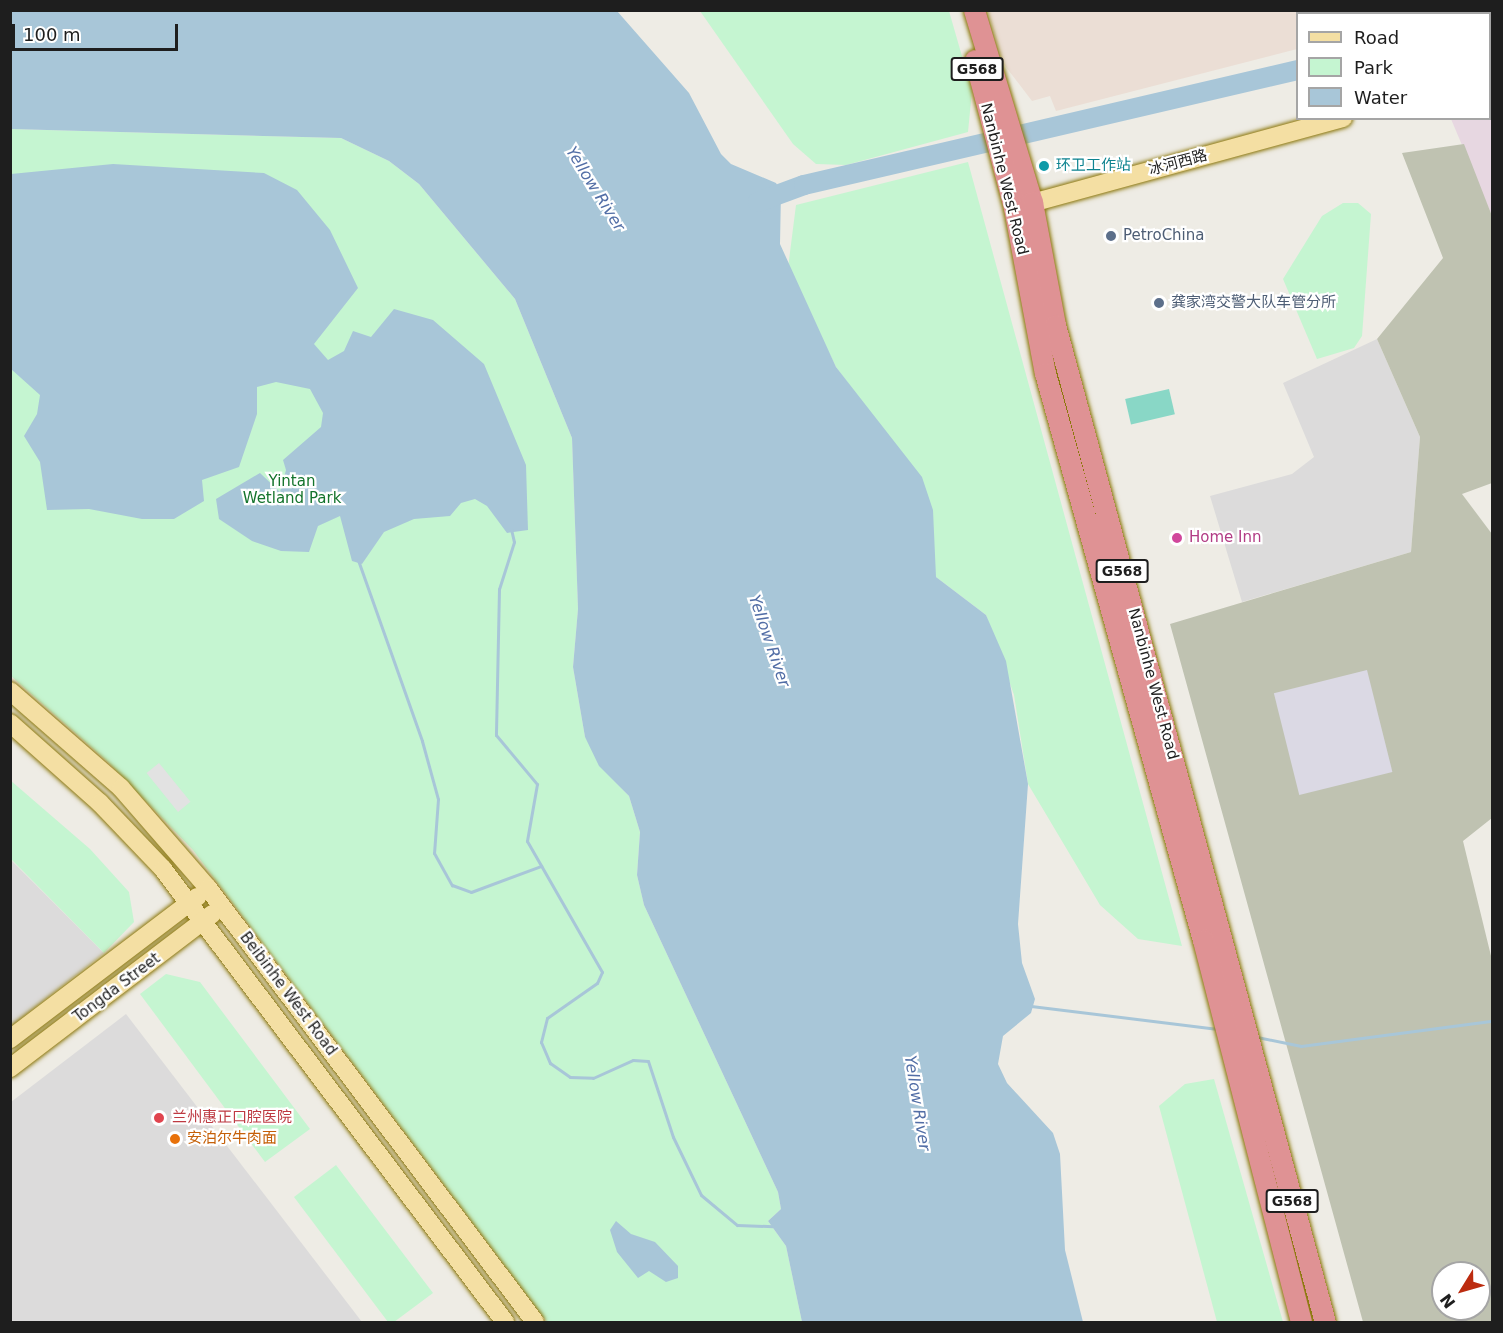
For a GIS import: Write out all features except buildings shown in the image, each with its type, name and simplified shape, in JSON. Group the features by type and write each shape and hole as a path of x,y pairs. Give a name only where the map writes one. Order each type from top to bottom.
{"highway":[{"name":"Nanbinhe West Road","path":"963,10 1023,205 1055,325 1249,1081 1301,1323"},
{"name":"Nanbinhe West Road","path":"974,10 999,126"},
{"name":"Nanbinhe West Road","path":"1249,1081 1325,1323"}],"main road":[{"name":"冰河西路","path":"1023,205 1336,120"},
{"name":"Beibinhe West Road","path":"10,691 121,788 208,888 535,1323"},
{"name":"Beibinhe West Road","path":"10,723 100,803 189,904 505,1323"},
{"name":"Tongda Street","path":"10,1040 208,888"},
{"name":"Tongda Street","path":"10,1068 222,907"}],"shaded area":[{"path":"988,11 1314,11 1296,12 1296,49 1056,111 1050,96 1032,101 1003,63"},
{"path":"1329,11 1464,11 1462,12"},
{"path":"1492,83 1492,216 1451,120 1491,120"},
{"path":"1464,144 1492,216 1492,483 1462,494 1492,534 1492,818 1463,841 1492,960 1492,1322 1363,1322 1170,624 1411,552 1420,437 1377,339 1443,258 1402,153"},
{"path":"1377,339 1420,437 1411,552 1242,602 1210,496 1292,474 1314,457 1283,383"},
{"path":"1169,389 1175,414 1131,424 1125,399"},
{"path":"1367,670 1392,772 1299,795 1274,693"},
{"path":"159,763 190,802 178,812 147,773"},
{"path":"10,859 104,953 11,1026 10,1026"},
{"path":"126,1014 362,1322 11,1322 11,1102"}],"green space":[{"path":"700,11 949,11 972,91 968,132 846,165 816,164 793,144"},
{"name":"Yintan Wetland Park","path":"10,129 341,138 389,161 419,184 515,299 572,438 578,609 573,667 585,737 607,773 629,796 640,832 637,875 644,905 778,1192 781,1209 768,1221 786,1246 802,1322 547,1322 193,850 108,762 11,676"},
{"path":"968,162 1182,946 1138,939 1100,905 1028,784 1014,695 986,615 936,577 868,410 836,367 788,268 796,205"},
{"path":"1343,203 1358,203 1371,214 1362,336 1354,348 1317,359 1283,279 1322,216"},
{"path":"10,780 90,849 129,892 134,922 104,953 11,859"},
{"path":"166,974 200,982 310,1129 265,1162 140,994"},
{"path":"1214,1079 1283,1322 1217,1322 1159,1106 1185,1084"},
{"path":"336,1165 433,1293 394,1322 388,1322 294,1197"}],"water":[{"name":"Yellow River","path":"11,10 617,11 689,93 721,154 731,164 776,183 781,192 780,244 836,367 922,477 933,510 936,577 986,615 1006,661 1028,784 1018,924 1022,963 1035,999 1031,1013 1003,1036 998,1064 1007,1083 1053,1133 1060,1154 1065,1250 1083,1322 802,1322 786,1246 768,1221 781,1209 778,1192 644,905 637,875 640,832 629,796 599,766 585,737 573,667 578,609 572,438 515,299 419,184 389,161 341,138 11,129"},
{"path":"113,164 264,173 297,190 330,230 358,288 314,344 328,360 344,351 353,331 371,337 394,309 433,320 484,364 526,465 528,530 507,533 487,506 475,499 461,503 450,516 414,519 384,532 362,564 352,561 340,516 318,526 309,552 281,551 252,541 219,519 216,499 260,473 280,492 286,470 283,460 321,427 323,413 310,389 276,382 257,387 257,414 239,467 202,480 204,501 174,519 142,519 89,509 47,510 40,462 24,436 37,414 40,395 11,369 11,174"},
{"path":"616,1221 631,1234 655,1242 678,1266 678,1278 666,1282 649,1271 638,1278 617,1252 610,1230"}],"waterway":[{"path":"758,202 804,185 1296,70"},
{"path":"511,529 514,542 499,589 496,735 537,784 527,841 602,972 597,983 547,1018 541,1042 550,1063 570,1077 593,1078 633,1060 648,1061 673,1137 701,1195 737,1225 773,1226"},
{"path":"358,560 422,741 438,799 434,853 452,885 471,892 541,866"},
{"path":"1031,1006 1218,1029"},
{"path":"1257,1037 1301,1046 1492,1021"}],"place":[{"name":"环卫工作站","path":"1044,166"},
{"name":"PetroChina","path":"1111,236"},
{"name":"龚家湾交警大队车管分所","path":"1159,303"},
{"name":"Home Inn","path":"1177,538"},
{"name":"兰州惠正口腔医院","path":"159,1118"},
{"name":"安泊尔牛肉面","path":"175,1139"}]}
